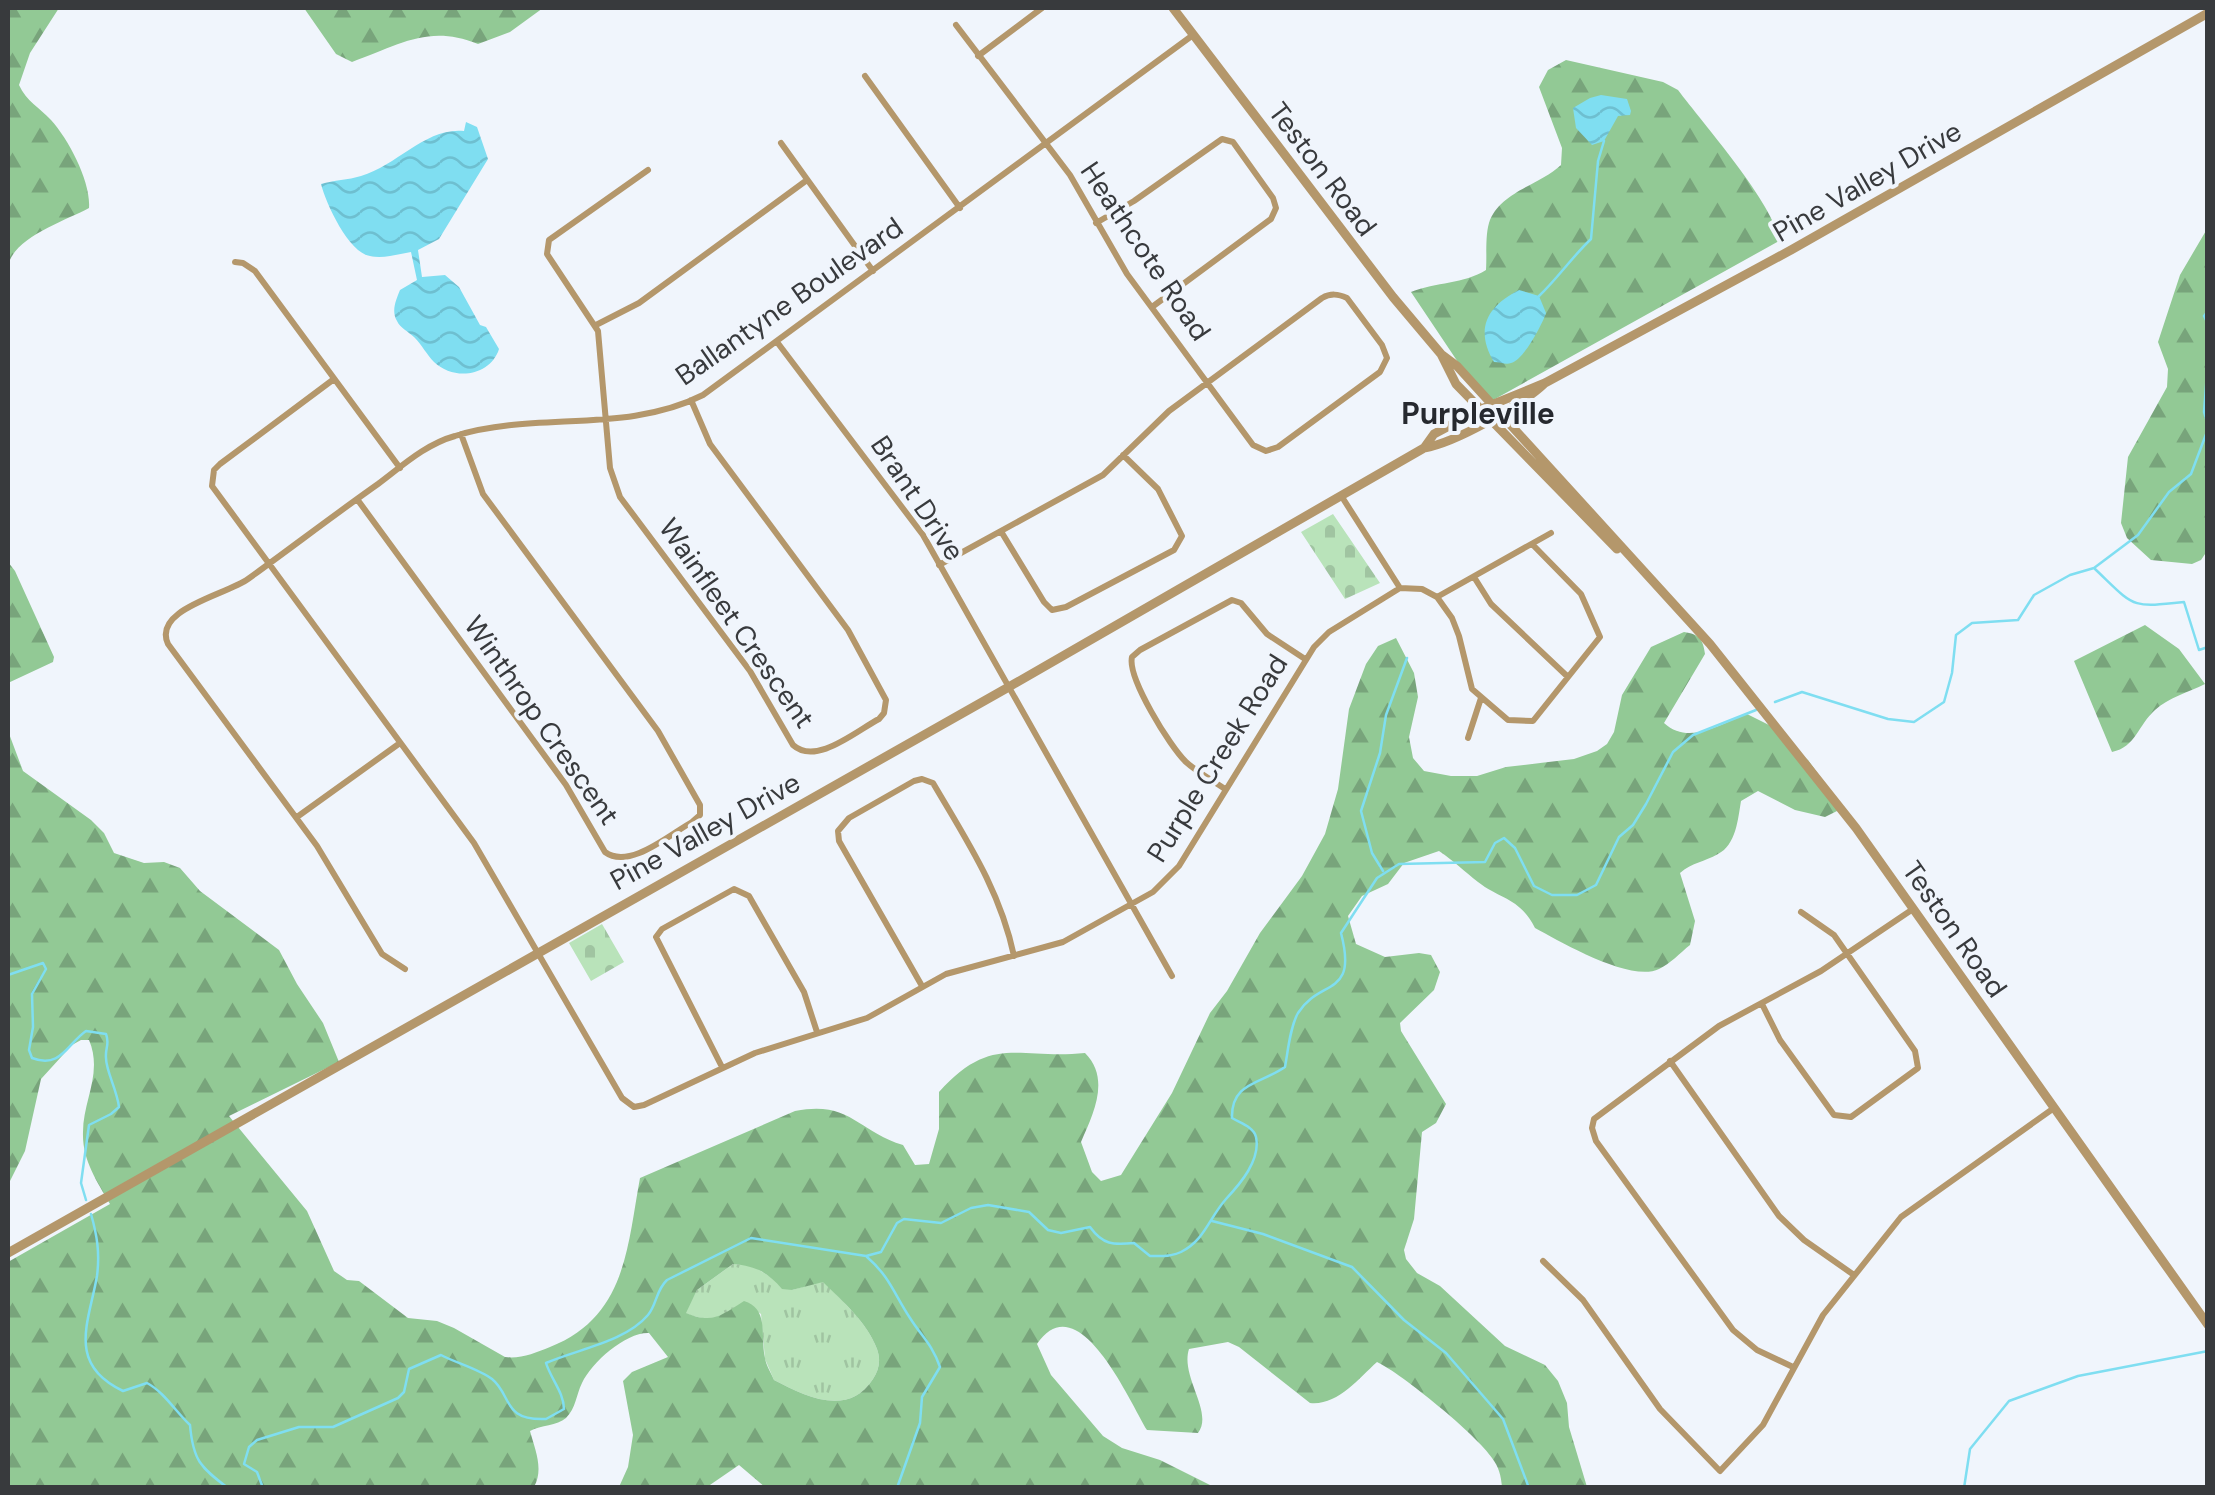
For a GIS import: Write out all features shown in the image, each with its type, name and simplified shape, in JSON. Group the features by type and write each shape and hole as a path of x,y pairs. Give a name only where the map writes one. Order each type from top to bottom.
{"street":[{"path":"978,56 1042,8"},
{"name":"Teston Road","path":"1173,8 1392,297 1722,659 1856,828 2208,1325"},
{"name":"Pine Valley Drive","path":"8,1253 1008,688 1424,448 1444,444 1487,419 1495,409 1791,250 2208,13"},
{"name":"Heathcote Road","path":"956,25 1070,175 1096,223 1208,383"},
{"name":"Ballantyne Boulevard","path":"297,817 165,637 167,625 185,609 234,588 436,443 498,426 656,413 691,400 777,342 1193,35"},
{"path":"865,76 960,208"},
{"path":"1096,223 1222,139 1233,142 1273,198 1276,208 1272,218 1152,307"},
{"path":"781,143 873,270"},
{"path":"606,419 596,325 546,254 549,240 648,170"},
{"path":"596,325 639,304 807,180"},
{"path":"235,262 256,271 400,468"},
{"path":"939,566 1097,479 1161,418 1322,298 1332,294 1347,298 1382,345 1387,358 1380,372 1278,447 1266,451 1253,445 1208,383"},
{"name":"Brant Drive","path":"777,342 914,521 1172,976"},
{"name":"Teston Road","path":"1441,354 1456,384 1487,419 1646,574"},
{"path":"334,379 214,470 212,486 474,843 537,952"},
{"name":"Wainfleet Crescent","path":"606,419 610,468 624,504 750,671 793,745 801,752 816,753 878,719 884,714 886,700 848,630 710,444 691,400"},
{"name":"Pine Valley Drive","path":"1424,448 1434,434 1479,410 1495,409"},
{"name":"Winthrop Crescent","path":"357,499 566,785 605,852 625,858 692,822 700,815 700,805 668,746 483,494 460,434"},
{"path":"1002,532 1052,610 1066,607 1174,550 1182,536 1164,497 1124,455"},
{"path":"1342,497 1400,588 1414,587 1437,597 1460,636 1470,687 1508,720 1530,722 1598,641 1600,633 1578,591 1532,544"},
{"path":"1437,597 1552,533"},
{"path":"1474,576 1491,604 1568,677"},
{"name":"Purple Creek Road","path":"537,952 628,1104 644,1105 722,1068 817,1032 867,1018 953,972 1063,942 1132,904 1171,876 1305,660 1329,632 1400,588"},
{"path":"1225,789 1188,764 1172,746 1132,672 1132,658 1234,600 1267,634 1305,660"},
{"path":"1468,738 1481,698"},
{"path":"400,744 297,817 323,853 382,954 405,969"},
{"path":"922,986 840,841 838,831 849,818 914,781 922,779 933,784 994,891 1014,956"},
{"path":"722,1068 656,937 662,929 734,889 749,896 804,992 817,1032"},
{"path":"1793,1367 1757,1350 1733,1330 1593,1134 1594,1119 1724,1022 1846,956 1913,909"},
{"path":"1762,1004 1780,1040 1834,1115 1850,1117 1915,1073 1919,1062 1915,1051 1828,928 1801,912"},
{"path":"1670,1061 1779,1216 1804,1240 1854,1275"},
{"path":"1543,1261 1583,1300 1660,1409 1720,1471 1762,1425 1823,1315 1910,1209 2054,1108"}],"green space":[{"path":"8,8 59,8 30,53 19,85 58,128 71,150 83,174 89,208 30,238 12,256 8,266"},
{"path":"304,8 543,8 510,32 478,44 460,38 429,36 352,62 336,54"},
{"path":"1566,60 1663,82 1678,90 1752,186 1775,226 1779,241 1486,404 1411,292 1486,270 1488,228 1494,212 1511,196 1561,165 1562,148 1539,87 1548,70"},
{"path":"2207,229 2207,551 2192,564 2151,560 2127,538 2121,523 2128,457 2167,387 2168,369 2158,342 2180,275"},
{"path":"1333,514 1380,583 1345,599 1301,532"},
{"path":"8,562 54,657 53,662 8,683"},
{"path":"2145,625 2179,649 2205,684 2160,706 2132,740 2112,752 2074,661"},
{"path":"1684,632 1697,636 1705,654 1664,723 1674,730 1694,733 1747,714 1777,729 1808,760 1840,804 1839,810 1825,817 1795,810 1758,791 1741,801 1735,831 1724,850 1680,873 1695,921 1690,945 1663,967 1647,972 1596,959 1535,928 1523,910 1486,888 1439,851 1404,863 1388,884 1362,896 1348,916 1356,944 1385,957 1431,955 1440,972 1434,990 1400,1023 1401,1031 1446,1104 1436,1123 1422,1132 1414,1219 1404,1250 1406,1259 1417,1273 1440,1286 1505,1346 1545,1365 1558,1381 1587,1487 1502,1487 1494,1461 1472,1435 1420,1391 1377,1362 1338,1396 1310,1403 1228,1342 1189,1349 1189,1371 1202,1415 1198,1433 1147,1430 1101,1353 1085,1336 1069,1327 1053,1329 1037,1344 1051,1375 1103,1436 1214,1487 766,1488 739,1465 707,1487 619,1487 628,1467 633,1435 623,1381 632,1372 668,1357 649,1333 630,1337 602,1358 587,1375 566,1418 530,1431 538,1466 534,1487 8,1488 8,1262 110,1204 91,1170 83,1142 94,1064 89,1040 72,1045 41,1079 25,1151 8,1185 8,731 23,771 91,820 104,833 114,853 144,863 164,862 180,868 200,891 279,950 323,1023 339,1062 229,1116 307,1211 334,1271 347,1280 359,1281 408,1318 437,1321 505,1357 517,1357 575,1334 608,1299 626,1254 640,1178 795,1111 841,1113 903,1145 915,1165 929,1164 939,1129 939,1092 958,1074 975,1062 1007,1053 1085,1053 1093,1063 1098,1085 1081,1142 1092,1172 1101,1181 1121,1175 1172,1093 1210,1013 1260,933 1302,876 1325,834 1338,789 1349,709 1366,664 1378,646 1396,638 1414,673 1418,697 1409,737 1413,758 1424,771 1451,776 1477,776 1506,767 1574,759 1597,751 1614,732 1622,695 1651,647","holes":["733,1264 766,1274 782,1289 823,1282 873,1339 879,1361 877,1372 863,1391 839,1401 826,1400 774,1380 766,1361 761,1317 758,1310 744,1301 716,1317 686,1313 697,1290"]},
{"path":"602,924 624,962 591,981 569,943"},
{"path":"733,1264 751,1265 792,1290 823,1281 861,1321 877,1349 878,1368 863,1391 839,1401 826,1400 774,1380 765,1359 761,1314 744,1302 716,1317 685,1313 697,1290"}],"water":[{"path":"1601,95 1627,99 1631,111 1630,115 1618,116 1604,141 1592,145 1576,128 1573,108"},
{"path":"466,122 477,127 488,159 439,239 418,250 422,277 445,275 459,287 499,349 488,365 462,374 434,362 395,317 400,290 417,280 411,252 380,257 362,253 340,226 321,184 374,171 437,135 464,131"},
{"path":"1519,290 1539,296 1546,313 1516,361 1494,362 1485,339 1487,319 1499,303"}],"waterway":[{"path":"1539,296 1591,239 1598,161 1604,141"},
{"path":"2208,311 2204,316 2208,324"},
{"path":"2208,360 2204,412 2208,425"},
{"path":"1775,702 1802,692 1888,719 1914,722 1944,702 1956,635 1972,623 2018,620 2034,595 2070,575 2094,568 2138,535 2169,492 2191,474 2208,429"},
{"path":"2095,569 2134,602 2184,602 2199,650 2208,647"},
{"path":"1383,871 1372,853 1361,811 1380,753 1386,715 1407,658"},
{"path":"263,1488 257,1472 244,1464 249,1447 257,1440 299,1427 333,1427 398,1398 404,1392 409,1369 441,1355 492,1379 510,1406 522,1416 546,1419 564,1409 546,1363 627,1332 648,1315 667,1280 751,1238 866,1256 881,1252 897,1223 904,1219 941,1223 971,1208 988,1205 1029,1212 1048,1230 1061,1233 1090,1227 1104,1240 1134,1243 1150,1256 1181,1252 1201,1235 1252,1163 1256,1137 1250,1128 1232,1118 1236,1097 1249,1085 1285,1067 1298,1013 1341,978 1345,968 1341,933 1377,878 1399,864 1485,862 1495,843 1504,838 1515,848 1534,886 1552,895 1577,895 1596,885 1619,837 1633,825 1673,752 1693,735 1756,710"},
{"path":"8,975 43,963 46,969 32,994 32,1058 57,1058 86,1031 106,1034 106,1063 119,1107 89,1125 81,1183 86,1200"},
{"path":"91,1214 98,1268 86,1341 94,1368 123,1391 147,1383 159,1392 190,1425 200,1462 228,1488"},
{"path":"1212,1221 1263,1234 1352,1267 1404,1320 1446,1353 1503,1419 1529,1488"},
{"path":"867,1257 886,1279 940,1367 922,1397 920,1423 897,1488"},
{"path":"1964,1488 1970,1449 2009,1401 2078,1376 2208,1351"}],"district":[{"name":"Purpleville","path":"1478,414"}]}
